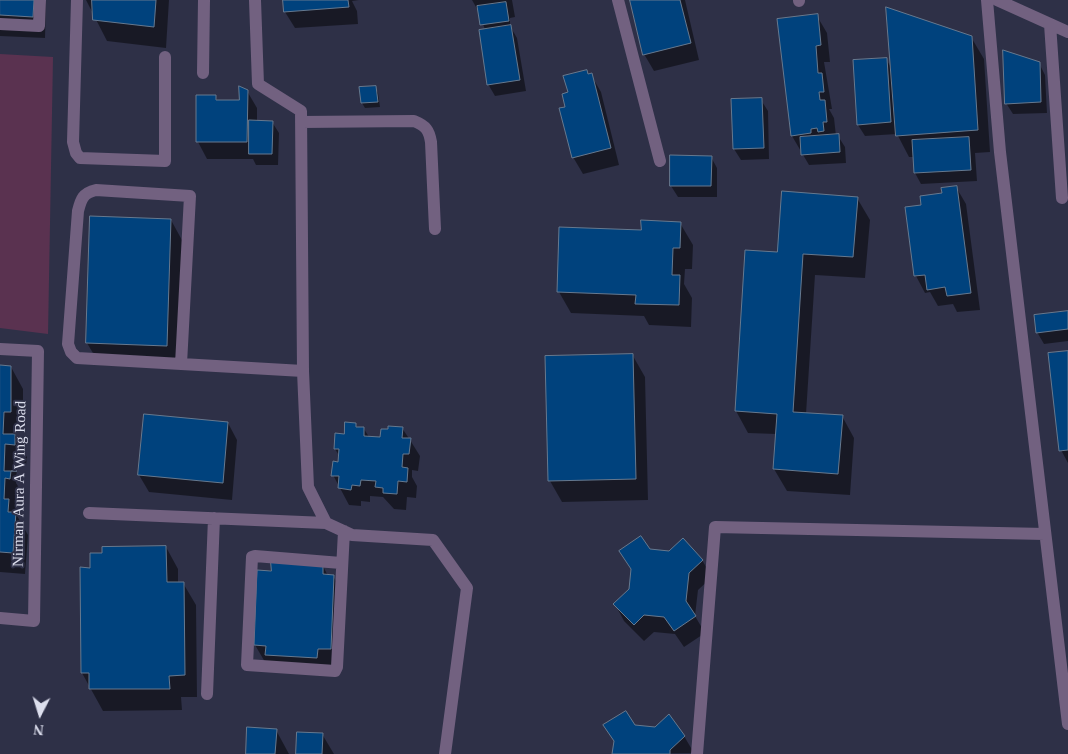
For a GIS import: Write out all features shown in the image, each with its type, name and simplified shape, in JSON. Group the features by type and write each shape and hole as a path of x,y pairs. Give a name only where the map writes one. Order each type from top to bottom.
{"street":[{"path":"0,24 39,26 40,0"},
{"path":"77,0 74,142 76,152 80,158 165,162 165,57"},
{"path":"203,73 204,0"},
{"path":"255,0 258,84 301,111 302,371 308,487 326,523"},
{"path":"618,0 660,160"},
{"path":"986,0 1000,152 1068,724"},
{"path":"997,0 1068,32"},
{"path":"1050,24 1062,198"},
{"path":"301,122 414,121 424,125 429,131 431,142 435,229"},
{"path":"181,364 190,196 96,190 86,193 81,199 78,211 68,344 71,352 77,358 302,371"},
{"name":"Nirman Aura A Wing Road","path":"0,349 38,351 34,621 0,618"},
{"path":"89,514 326,523 352,535 433,540 466,588 445,754"},
{"path":"207,694 214,518"},
{"path":"697,754 715,527 1045,534"},
{"path":"341,562 252,557 247,666 334,671 337,667 344,531"}],"shaded area":[{"path":"0,54 53,57 48,334 0,328"}],"building":[{"path":"0,0 34,0 33,17 0,15"},
{"path":"92,0 156,0 154,27 93,20"},
{"path":"283,0 348,0 349,7 284,12"},
{"path":"630,0 680,0 691,43 643,55"},
{"path":"506,2 509,21 480,25 477,6"},
{"path":"886,7 972,36 978,130 896,136"},
{"path":"818,14 821,45 816,46 818,73 822,73 824,92 819,92 820,100 825,100 827,122 823,122 824,131 818,132 817,128 811,129 811,133 791,136 777,19"},
{"path":"511,25 520,80 487,85 479,30"},
{"path":"1003,50 1040,62 1041,102 1005,104"},
{"path":"887,58 891,122 857,125 853,60"},
{"path":"587,70 588,74 592,73 611,148 572,158 559,108 565,107 562,94 568,92 563,76"},
{"path":"239,86 248,90 247,142 196,142 196,95 216,95 216,100 239,100"},
{"path":"376,86 378,102 361,103 359,87"},
{"path":"762,98 764,148 733,149 731,99"},
{"path":"249,120 273,121 272,154 249,154"},
{"path":"839,134 840,152 801,155 800,137"},
{"path":"969,137 971,170 914,173 912,140"},
{"path":"670,155 712,156 711,186 670,186"},
{"path":"957,186 971,293 947,296 945,287 927,290 925,275 914,276 905,207 921,205 920,196 942,193 941,188"},
{"path":"782,191 858,197 853,257 803,254 793,412 843,415 838,474 773,469 777,414 735,411 745,250 777,252"},
{"path":"90,216 171,219 167,346 86,343"},
{"path":"641,220 681,222 680,248 673,248 672,275 680,275 679,305 635,304 636,295 557,292 559,227 641,230"},
{"path":"1068,311 1068,329 1036,333 1034,315"},
{"path":"1068,351 1068,450 1059,451 1048,353"},
{"path":"633,354 636,479 548,481 545,356"},
{"path":"0,365 11,366 11,412 4,412 3,434 15,434 15,445 5,444 4,471 11,471 10,479 5,478 4,499 9,499 8,512 16,512 13,553 0,552"},
{"path":"144,414 228,422 223,483 138,475"},
{"path":"345,422 356,423 356,427 364,427 364,436 380,437 381,429 388,429 388,426 403,427 402,438 411,438 409,454 403,454 402,467 408,468 407,482 398,481 397,494 383,493 383,488 375,487 376,481 361,480 360,486 352,485 351,490 338,488 339,476 331,476 333,461 338,462 339,449 334,449 335,433 344,434"},
{"path":"641,536 650,549 669,551 683,538 703,560 689,573 686,601 696,616 674,631 664,617 644,615 634,625 613,604 629,589 631,569 619,551"},
{"path":"166,546 167,582 184,582 185,675 169,676 170,689 89,689 89,673 81,673 80,567 90,568 90,553 102,553 102,547"},
{"path":"271,562 323,565 323,574 334,575 331,649 318,649 317,658 265,655 266,646 254,645 257,570 271,571"},
{"path":"626,711 635,725 655,727 669,714 685,736 670,750 670,754 612,754 614,741 603,725"},
{"path":"247,727 277,729 275,754 246,754"},
{"path":"297,732 323,733 322,754 296,754"}]}
